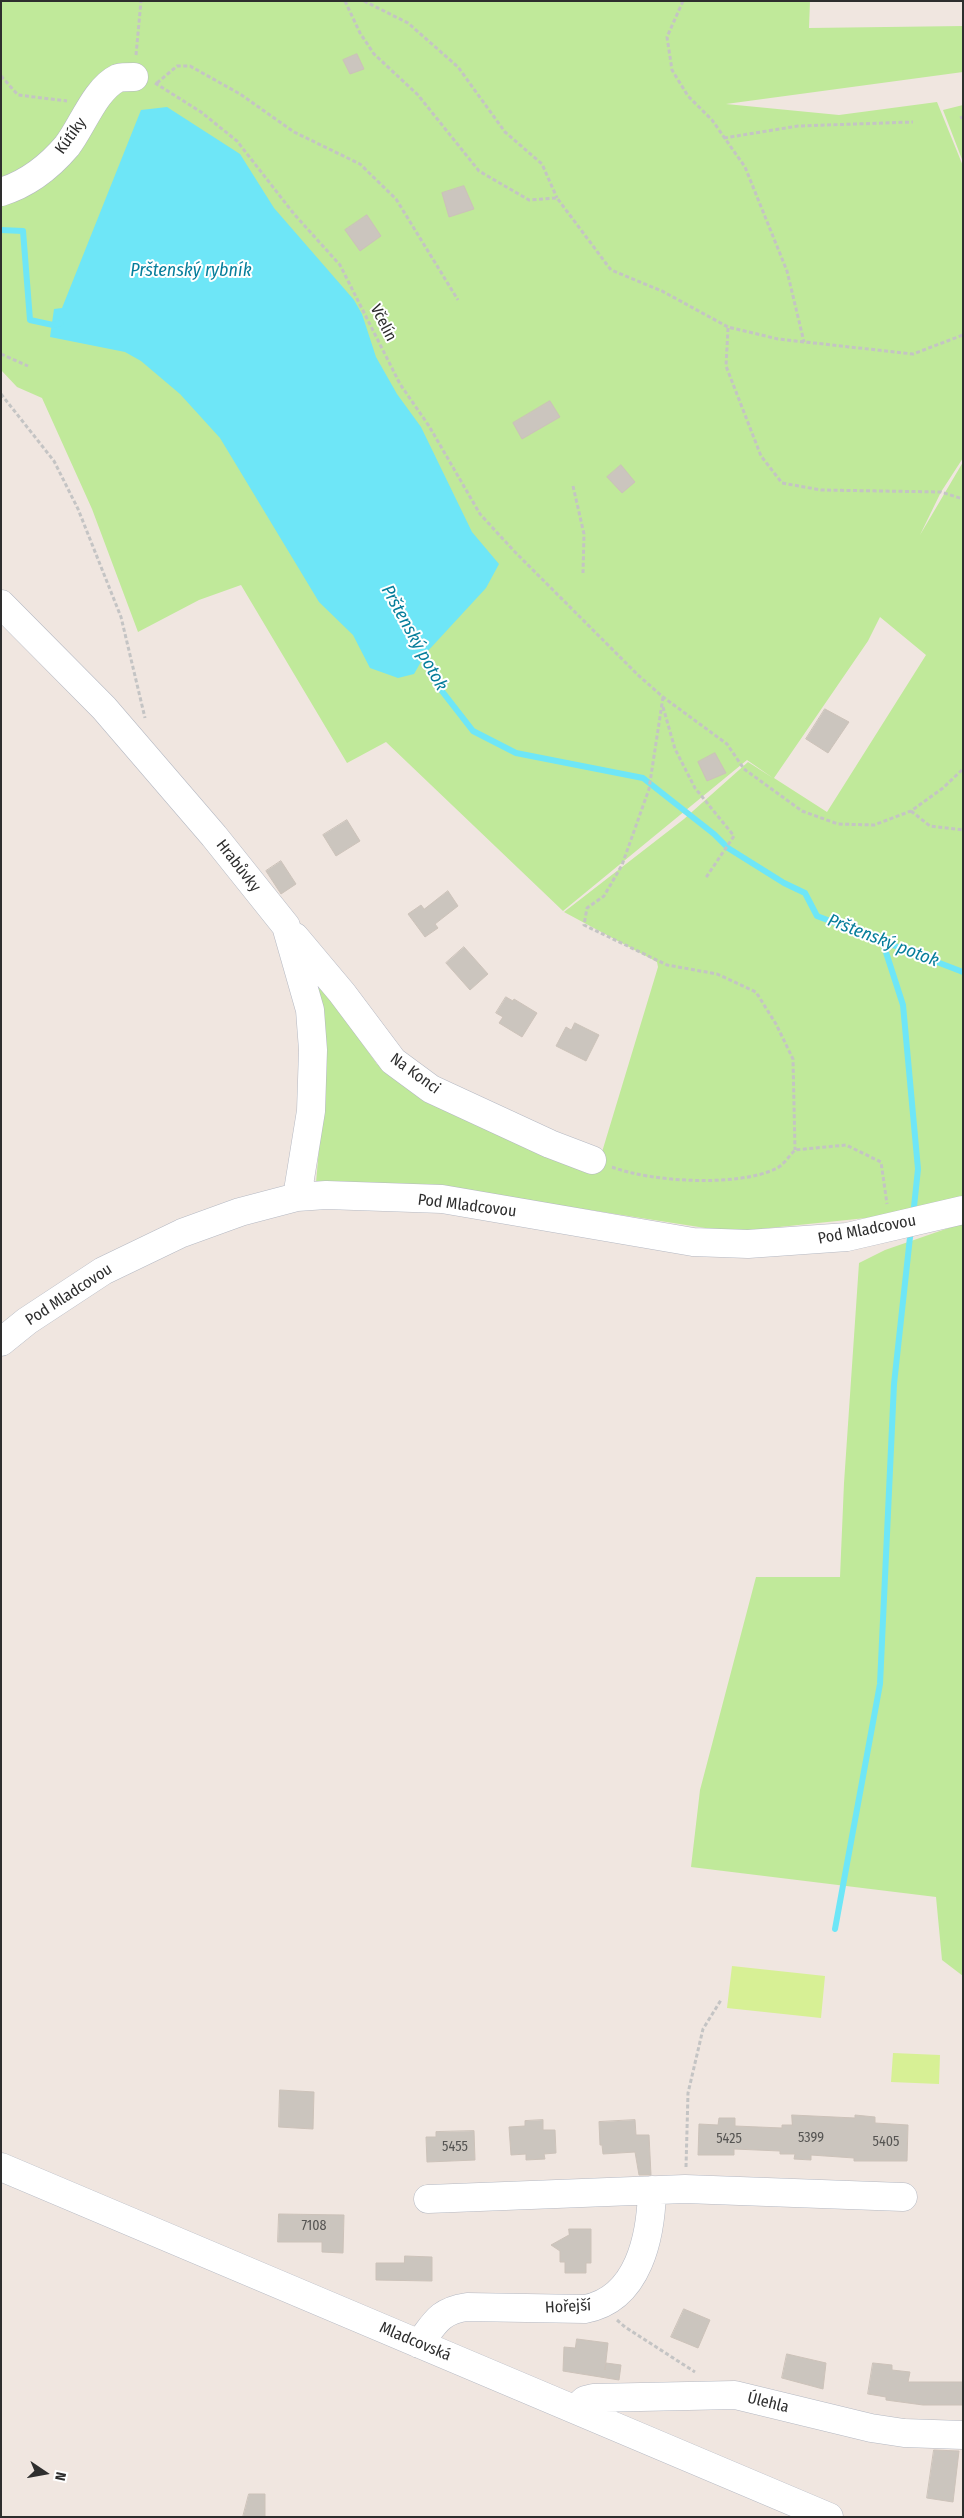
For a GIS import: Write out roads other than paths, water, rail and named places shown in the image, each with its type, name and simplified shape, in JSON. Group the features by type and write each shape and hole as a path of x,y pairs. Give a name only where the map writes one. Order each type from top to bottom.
{"street":[{"name":"Kútíky","path":"1,192 14,188 47,167 67,145 93,104 105,89 119,78 145,80"},
{"name":"Hrabůvky","path":"1,604 104,708 214,836 286,926 310,1010 313,1050 311,1111 297,1197"},
{"name":"Na Konci","path":"286,926 342,993 393,1061 431,1089 550,1144 592,1160"},
{"name":"Pod Mladcovou","path":"1,1342 27,1321 103,1271 182,1233 240,1212 297,1197 442,1199 685,1240 720,1243 804,1242 847,1237 963,1210"},
{"name":"Mladcovská","path":"1,2167 828,2517"},
{"name":"Hořejší","path":"419,2344 438,2319 450,2309 467,2307 585,2309 595,2307 617,2295 634,2273 640,2260 652,2209 652,2190"},
{"path":"428,2199 652,2190 706,2190 903,2197"},
{"name":"Úlehla","path":"576,2409 585,2400 593,2398 735,2395 879,2429 904,2433 963,2435"}],"water":[{"name":"Prštenský rybník","path":"167,107 240,154 274,208 354,300 362,314 376,357 397,394 421,427 472,532 499,564 486,588 426,653 414,674 398,678 370,668 353,635 319,602 220,438 180,394 141,361 125,352 50,337 54,309 62,308 141,110"}],"waterway":[{"name":"Prštenský potok","path":"1,230 23,231 30,320 53,325 61,323"},
{"name":"Prštenský potok","path":"422,646 438,686 473,731 516,753 643,778 714,834 728,848 784,883 805,893 817,916 963,972"},
{"path":"882,940 903,1005 918,1169 913,1216"},
{"path":"835,1929 880,1684 894,1384 911,1228"}]}
